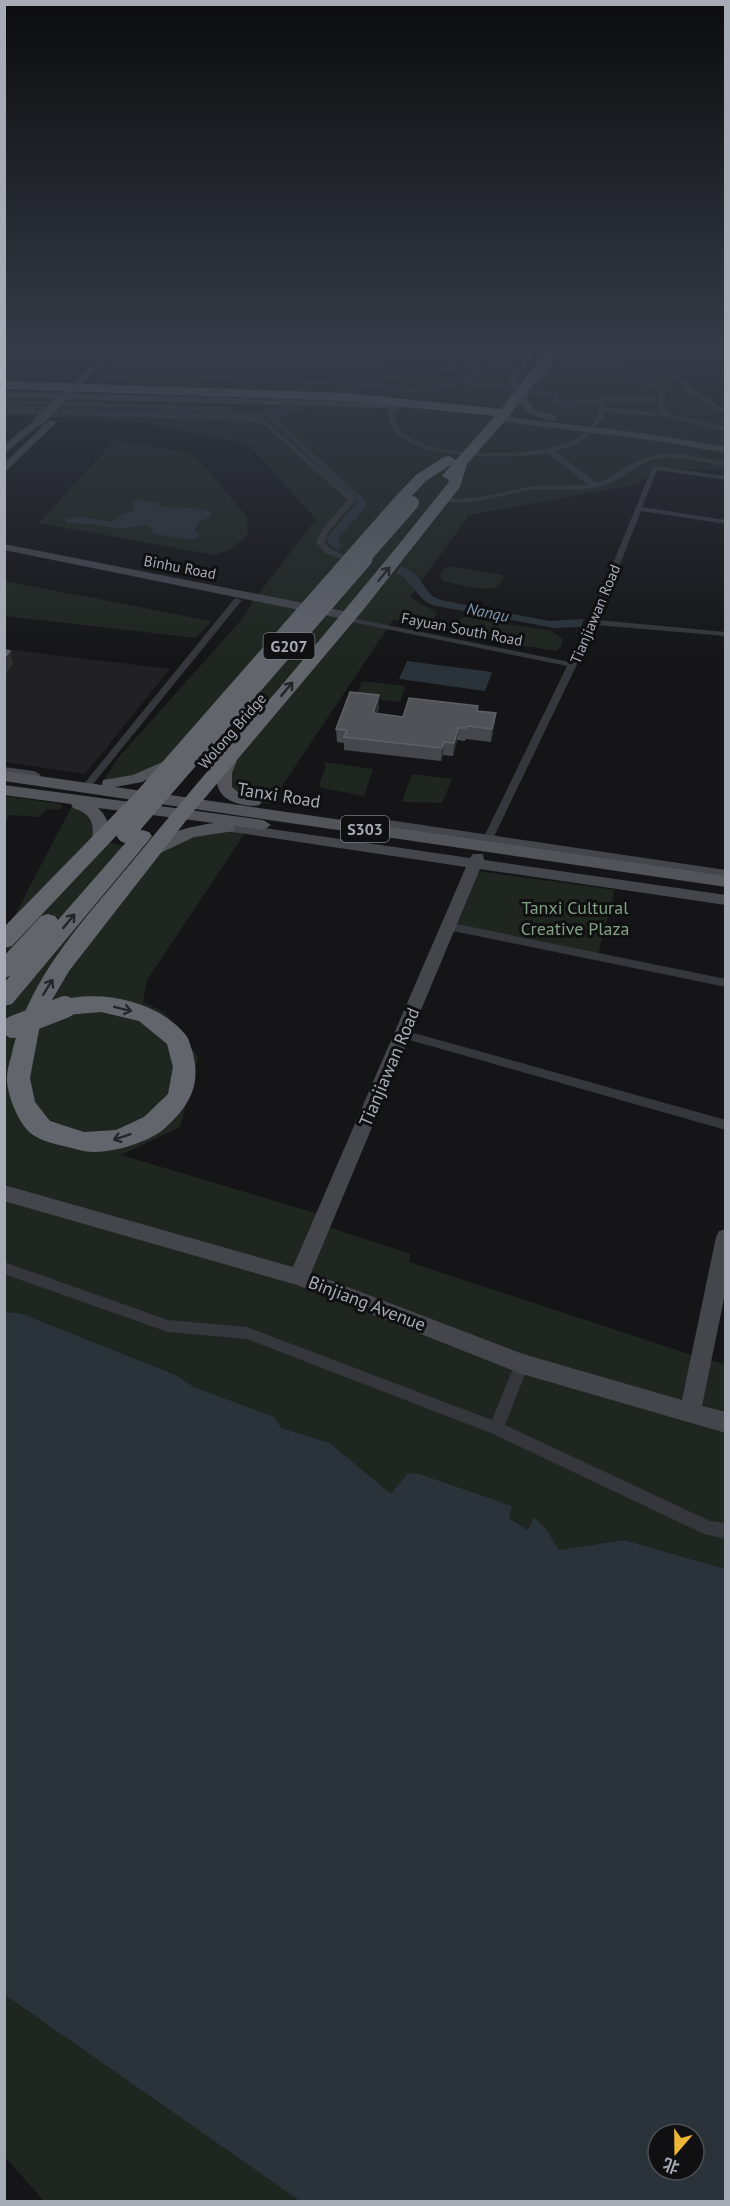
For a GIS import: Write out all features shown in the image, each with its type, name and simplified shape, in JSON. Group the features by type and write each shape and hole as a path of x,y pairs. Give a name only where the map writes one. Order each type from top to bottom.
{"highway":[{"path":"4,1033 13,1027 24,1023 34,1019 65,1007 101,1004 146,1015 177,1040 185,1067 179,1098 153,1124 119,1140 84,1142 40,1128 24,1105 18,1078 28,1030 31,1022 34,1013 61,966 186,807 346,619 455,484 459,457"},
{"path":"4,941 174,761 288,628 294,608 317,594 421,478 459,457"},
{"name":"Wolong Bridge","path":"4,970 316,615 459,457"},
{"name":"Wolong Bridge","path":"4,998 417,504"}],"main road":[{"path":"233,752 224,770 222,783 226,790 241,800 362,821 386,832"},
{"path":"8,785 34,775 88,784 120,782 137,779 174,761"},
{"name":"Tanxi Road","path":"8,785 88,784 138,801"},
{"path":"8,785 88,807 96,812 100,820 102,830 100,840"},
{"name":"Tanxi Road","path":"8,785 386,832 481,852 726,891"},
{"name":"Tanxi Road","path":"186,807 229,821 726,882"},
{"path":"150,854 168,840 181,834 224,827 307,829"}],"street":[{"path":"4,470 21,454"},
{"path":"300,454 352,500 326,530 320,542 328,551 348,559"},
{"path":"450,454 459,457 530,454"},
{"path":"554,454 594,485"},
{"path":"443,499 468,502 534,488 568,490 594,485 607,482 652,458 669,456 726,464"},
{"name":"Tianjiawan Road","path":"299,1277 447,926 593,622 655,468 726,478"},
{"path":"638,508 726,522"},
{"name":"Binhu Road","path":"4,547 346,619"},
{"name":"Binhu Road","path":"4,553 238,600 294,608"},
{"path":"88,784 238,600"},
{"name":"Fayuan South Road","path":"346,619 573,665"},
{"path":"593,622 726,633"},
{"path":"362,821 481,852 726,900"},
{"path":"224,827 726,875"},
{"path":"447,926 726,983"},
{"path":"403,1034 726,1125"},
{"name":"Binjiang Avenue","path":"4,1193 299,1277 522,1364 726,1423"},
{"path":"690,1414 726,1237"},
{"path":"4,1268 168,1326 247,1333 496,1428 709,1529 726,1531"},
{"path":"496,1428 522,1364"}],"shaded area":[{"path":"5,649 170,669 85,774 5,762"}],"green space":[{"path":"102,454 190,454 200,461 247,517 248,535 231,549 214,555 39,523"},
{"path":"257,454 725,454 725,470 655,468 640,484 469,515 410,597 437,613 430,624 421,626 393,620 270,804 241,800 226,790 223,770 174,761 120,782 102,783 118,758 244,617 253,601 316,519"},
{"path":"449,566 502,575 504,578 498,587 464,586 443,581 440,576"},
{"path":"5,581 211,621 196,638 5,616"},
{"path":"464,617 551,631 563,639 561,647 556,651 457,635 452,632 460,619"},
{"path":"362,681 405,686 400,702 356,697"},
{"path":"324,762 373,769 364,796 322,788 319,785 326,766"},
{"path":"412,774 452,779 442,803 402,802"},
{"path":"5,796 63,806 59,810 47,809 39,817 9,815 5,823"},
{"path":"73,804 88,807 100,840 150,853 181,834 247,830 147,980 143,1002 165,1013 198,1057 180,1127 121,1155 325,1216 322,1225 411,1254 409,1262 725,1364 725,1569 624,1540 559,1550 546,1529 534,1517 528,1530 509,1517 512,1506 408,1474 391,1495 330,1443 281,1428 273,1417 194,1387 176,1375 20,1313 5,1312 5,934"},
{"name":"Tanxi Cultural Creative Plaza","path":"478,871 615,890 598,955 456,925"},
{"path":"4,1995 300,2201 44,2201 5,2157"}],"water":[{"path":"306,454 314,454 367,502 367,506 338,538 340,544 343,545 338,551 325,540 356,504 356,501"},
{"path":"137,499 158,503 161,507 195,508 212,512 210,517 197,523 198,527 194,528 200,536 193,540 154,534 149,526 120,528 66,523 66,519 84,517 111,522 123,514 134,511 135,508 131,505"},
{"name":"Nanqu","path":"401,566 415,574 432,596 441,600 549,621 584,619 581,627 554,628 432,605 396,573"},
{"path":"407,661 492,672 485,691 399,679"},
{"path":"5,1312 20,1313 176,1375 194,1387 274,1417 281,1428 330,1443 391,1494 408,1473 419,1474 512,1506 509,1518 528,1530 534,1517 546,1529 559,1550 624,1540 725,1569 725,2201 300,2201 5,1995"}],"building":[{"path":"4,650 10,651 4,658"},
{"path":"350,692 379,695 373,713 403,717 409,698 478,706 477,711 496,713 492,729 467,726 458,728 454,743 444,742 442,748 344,737 347,730 336,729"}]}
